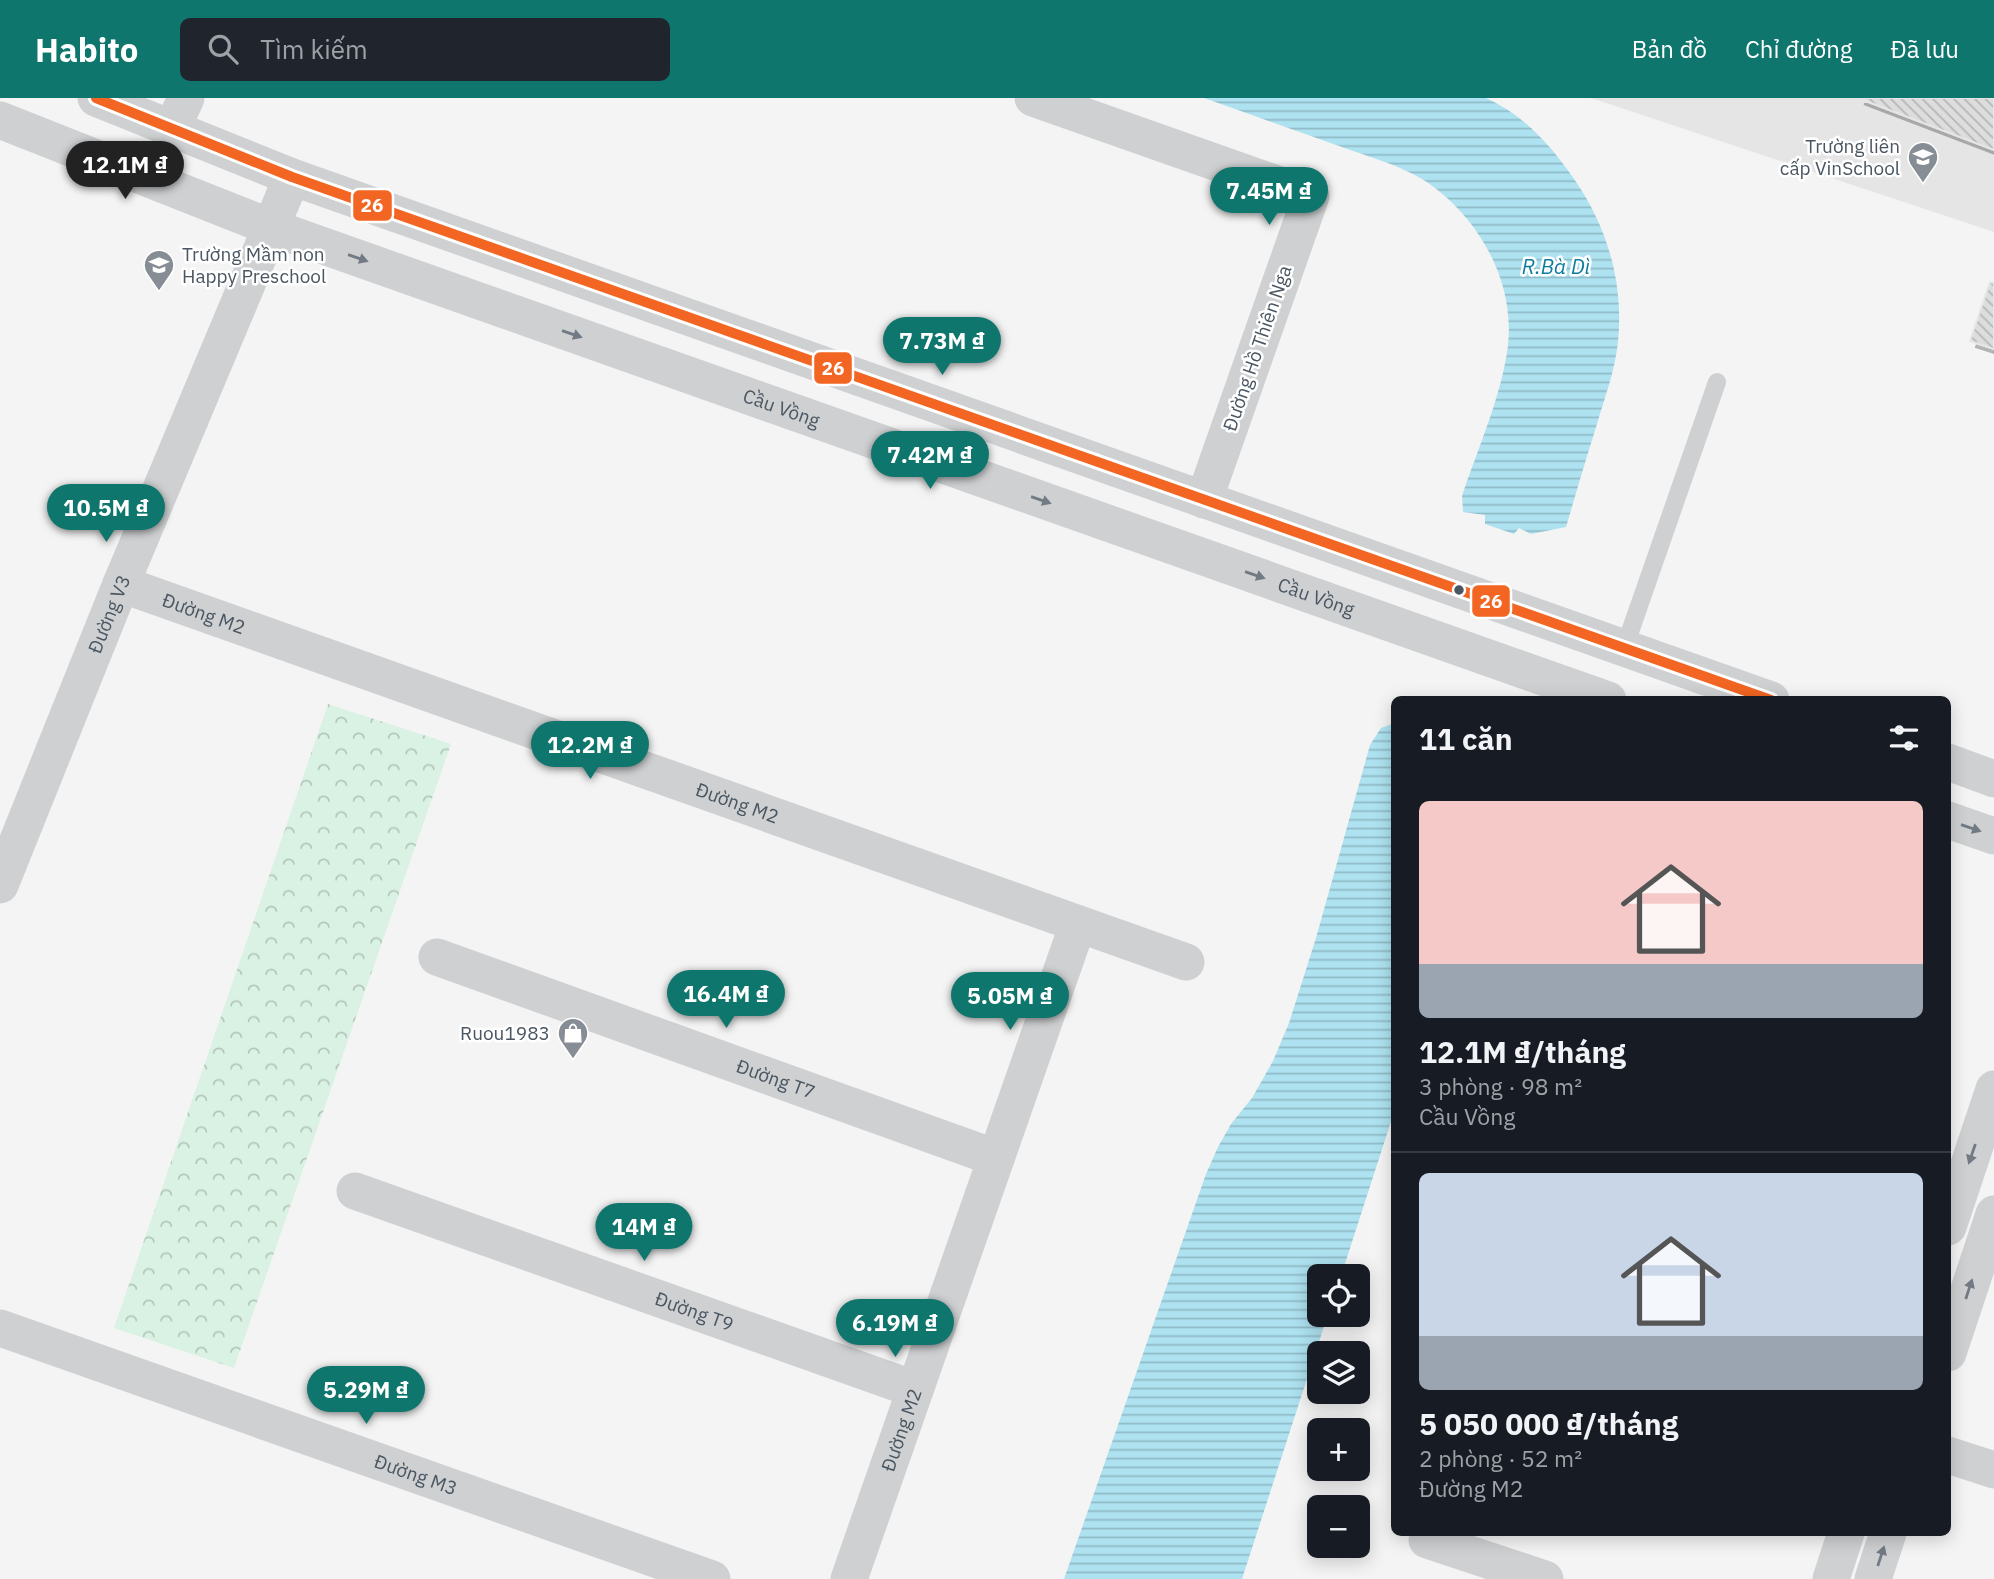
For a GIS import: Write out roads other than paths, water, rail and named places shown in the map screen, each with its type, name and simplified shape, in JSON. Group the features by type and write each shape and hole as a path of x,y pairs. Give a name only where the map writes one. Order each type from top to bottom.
{"street":[{"path":"96,98 179,114 292,177 1759,696"},
{"name":"Đường Hồ Thiên Nga","path":"1033,98 1311,196 1204,500"},
{"name":"Cầu Vồng","path":"0,120 270,227 1597,696"},
{"name":"Đường V3","path":"0,885 121,584 292,177"},
{"name":"Đường M2","path":"121,584 1186,962"},
{"path":"1951,763 1994,779"},
{"path":"1951,821 1994,836"},
{"name":"Đường M2","path":"849,1579 1078,924"},
{"name":"Đường T7","path":"437,957 996,1158"},
{"path":"1994,1089 1951,1205 1994,1207"},
{"name":"Đường T9","path":"355,1191 914,1389"},
{"path":"1951,1344 1994,1213"},
{"name":"Đường M3","path":"0,1328 712,1579"},
{"path":"1951,1456 1994,1470"},
{"path":"1831,1579 1845,1536"},
{"path":"1873,1579 1887,1536"},
{"path":"1427,1540 1545,1579"}],"lane":[{"path":"1624,649 1717,382"}],"water":[{"name":"R.Bà Dì","path":"1204,98 1486,98 1523,121 1554,152 1584,195 1604,234 1615,276 1619,320 1612,373 1566,527 1531,534 1519,528 1514,534 1485,524 1485,515 1463,512 1462,496 1501,383 1508,345 1509,320 1505,296 1488,250 1460,210 1442,193 1402,169"},
{"path":"1391,724 1391,1121 1345,1264 1307,1264 1307,1327 1324,1327 1319,1341 1307,1341 1307,1379 1242,1579 1064,1579 1206,1174 1231,1124 1252,1098 1273,1061 1289,1023 1316,938 1370,745 1381,728"}],"place":[{"name":"Trường liên cấp VinSchool","path":"1923,184"},
{"name":"Trường Mầm non Happy Preschool","path":"159,292"},
{"name":"Ruou1983","path":"573,1060"}]}
